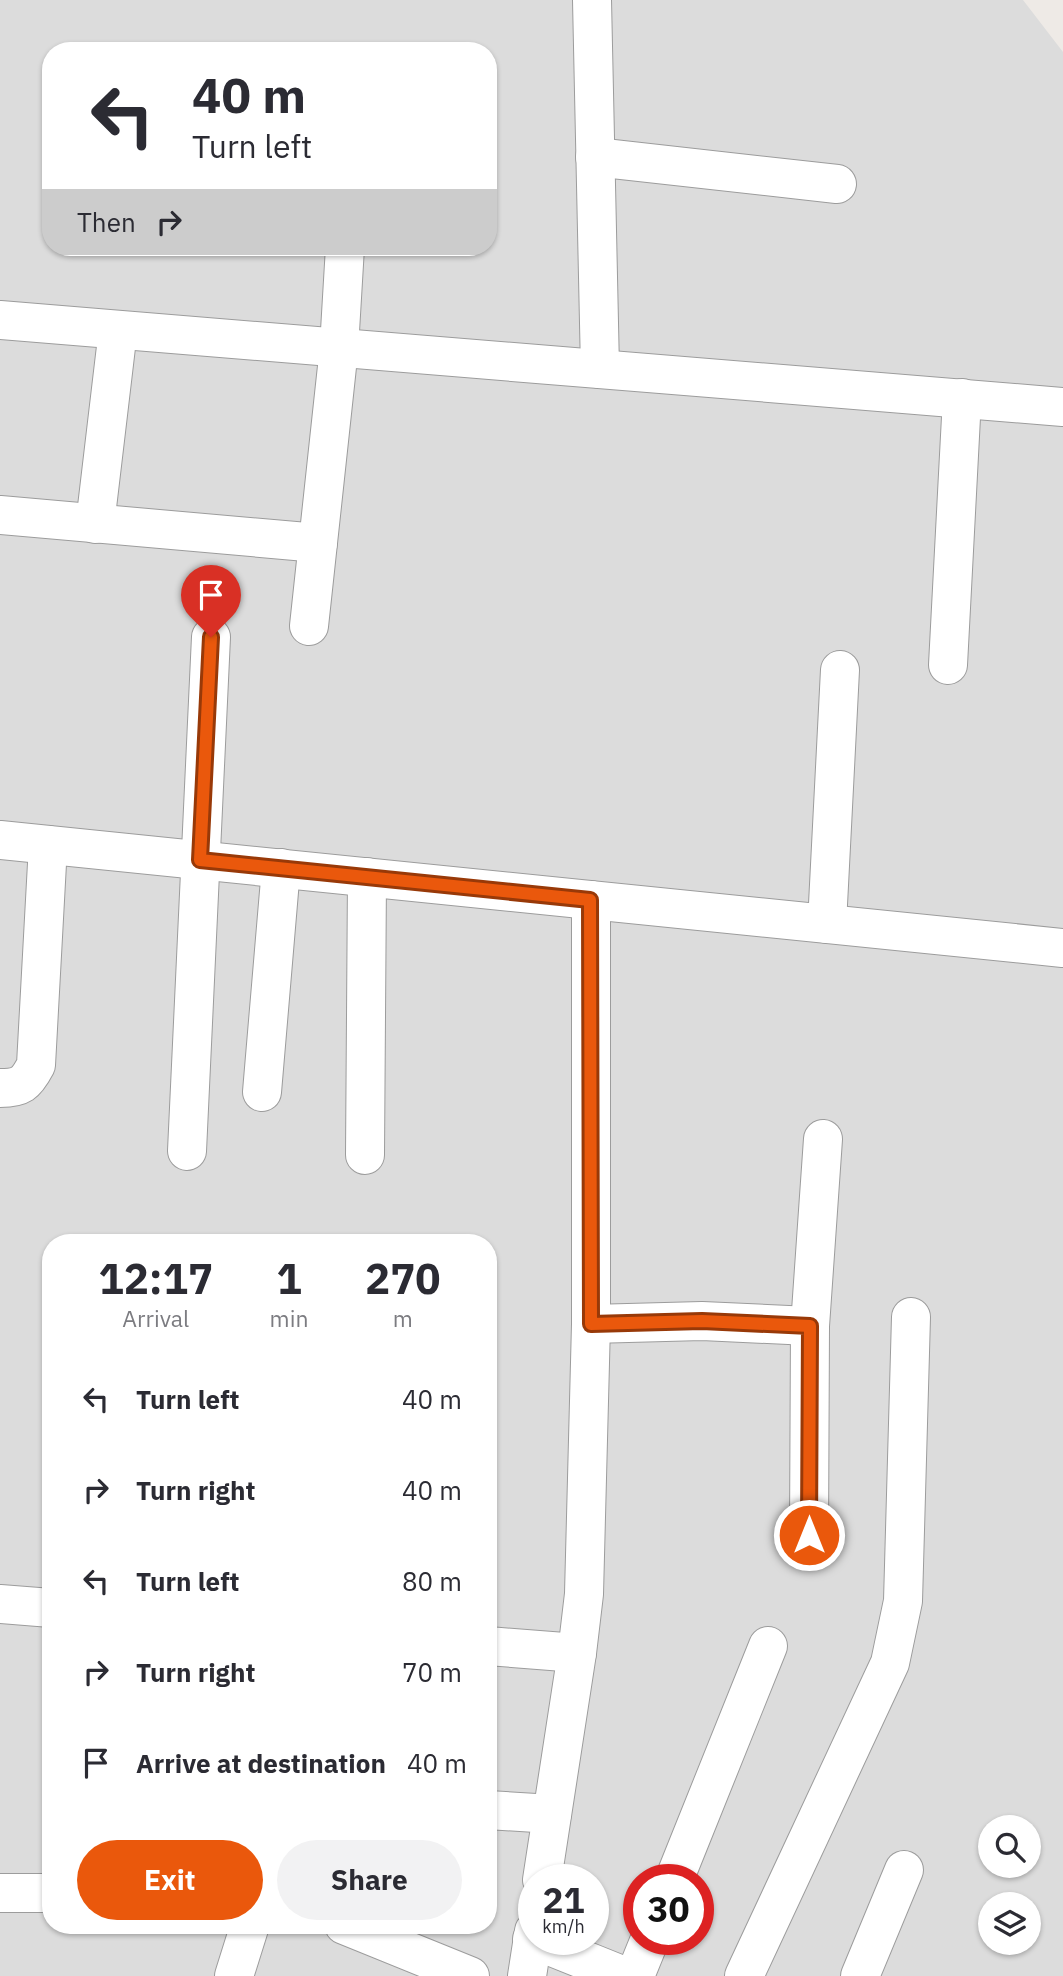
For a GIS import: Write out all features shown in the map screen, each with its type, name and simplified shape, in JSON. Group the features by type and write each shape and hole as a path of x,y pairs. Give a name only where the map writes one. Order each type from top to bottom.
{"street":[{"path":"592,0 600,369"},
{"path":"595,157 837,184"},
{"path":"309,626 339,348 344,256"},
{"path":"0,320 1063,407"},
{"path":"96,524 118,330"},
{"path":"948,665 962,398"},
{"path":"0,515 318,543"},
{"path":"187,1151 211,637"},
{"path":"827,924 840,670"},
{"path":"0,840 1063,948"},
{"path":"0,1088 16,1088 28,1080 36,1065 48,845"},
{"path":"262,1092 282,868"},
{"path":"365,1155 367,877"},
{"path":"544,1864 584,1594 591,1324 590,900"},
{"path":"809,1535 810,1326 823,1139"},
{"path":"744,1976 890,1663 903,1601 911,1317"},
{"path":"591,1324 702,1321 810,1326"},
{"path":"0,1604 42,1607"},
{"path":"680,1864 768,1646"},
{"path":"497,1647 577,1653"},
{"path":"497,1811 552,1814"},
{"path":"860,1976 904,1870"},
{"path":"0,1893 42,1893"},
{"path":"234,1976 247,1934"},
{"path":"366,1934 470,1976"},
{"path":"552,1955 624,1976"},
{"path":"635,1976 644,1955"}],"shaded area":[{"path":"0,0 1023,0 1063,52 1063,1976 0,1976"}],"route":[{"path":"211,637 200,860 590,900 591,1324 702,1321 810,1326 809,1535"}]}
